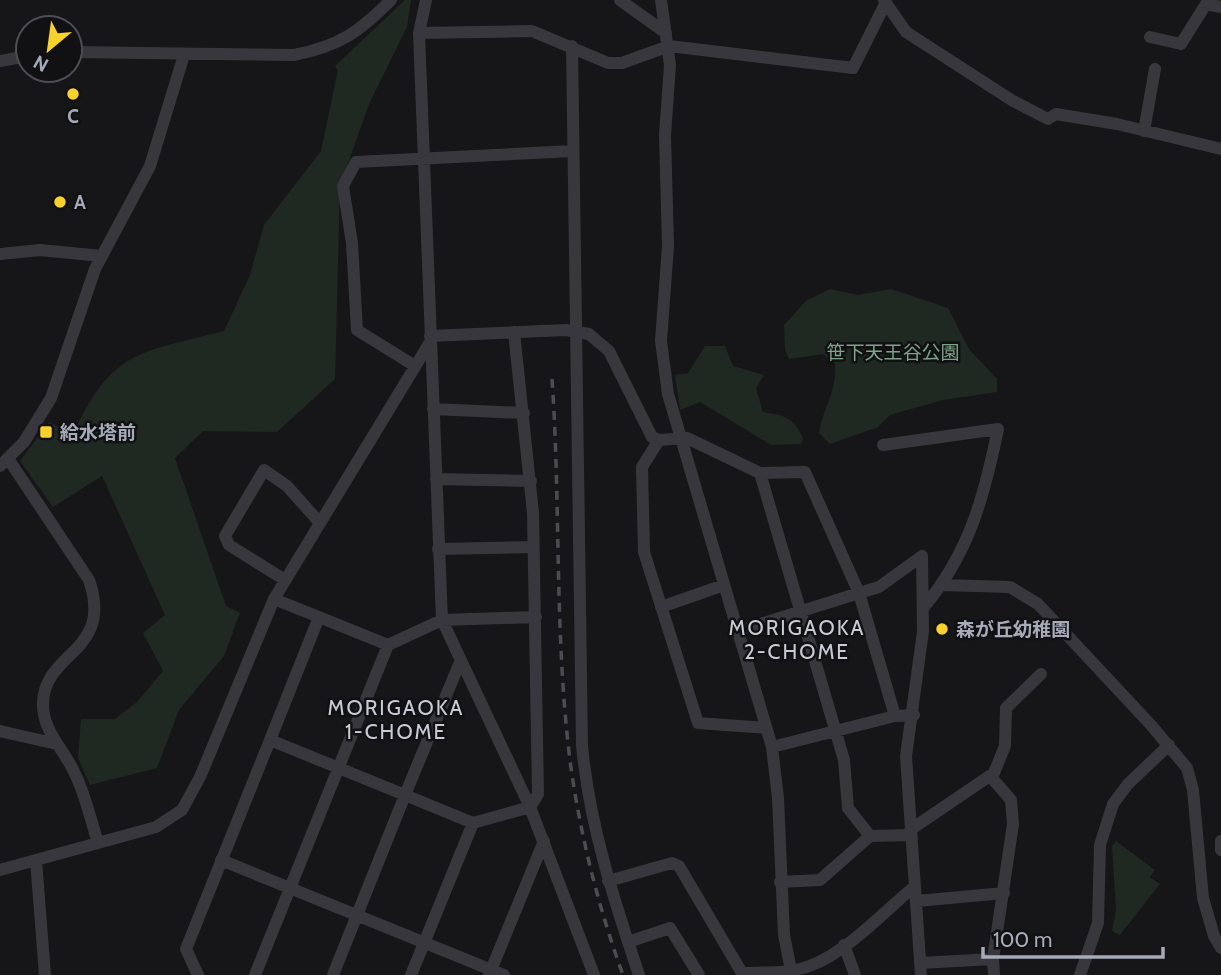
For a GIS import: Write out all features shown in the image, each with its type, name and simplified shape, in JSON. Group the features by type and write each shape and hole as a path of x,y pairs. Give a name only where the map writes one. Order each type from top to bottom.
{"street":[{"path":"84,52 277,57 310,52 353,35 391,0"},
{"path":"426,0 419,33 442,621 530,807 594,975"},
{"path":"620,0 668,39 853,68 885,1"},
{"path":"661,0 668,39 665,135 668,246 661,341 668,394 772,747 778,797 780,882 791,973"},
{"path":"885,1 906,32 997,90 1048,118 1056,114 1221,149"},
{"path":"1150,37 1181,44 1206,4 1221,7"},
{"path":"419,33 532,31 572,46 608,64 622,63 668,39"},
{"path":"572,46 584,776 608,881 639,975"},
{"path":"98,843 77,776 57,744 43,712 46,688 86,639 95,615 95,599 89,580 4,463 36,425 51,398 102,256 150,166 184,55"},
{"path":"1144,131 1155,69"},
{"path":"415,366 356,330 352,243 343,186 356,162 573,151"},
{"path":"0,254 40,250 102,256"},
{"path":"430,339 576,330 589,334 609,351 646,429 659,440 687,438 760,473 806,472 859,593 894,716"},
{"path":"270,740 473,822 530,807 538,794 531,481 514,332"},
{"path":"0,870 156,827 174,818 187,803 274,599 430,339"},
{"path":"433,409 524,413"},
{"path":"883,445 998,429 969,538 942,585 923,608"},
{"path":"659,440 642,467 645,552 698,723 766,728"},
{"path":"285,580 229,545 225,536 264,470 287,486 320,523"},
{"path":"760,473 844,760 848,808 870,836"},
{"path":"436,479 531,481"},
{"path":"438,549 532,547"},
{"path":"738,631 879,587 922,556 923,608 914,715 906,756 920,969 993,959"},
{"path":"942,585 1010,587 1038,604 1180,758 1191,779 1203,898 1214,936 1221,948"},
{"path":"662,607 724,586"},
{"path":"274,599 388,645"},
{"path":"198,975 186,949 319,617"},
{"path":"255,975 388,645 442,621 536,617"},
{"path":"333,975 460,662"},
{"path":"780,882 820,880 870,836 910,832 990,777 1005,746 1006,708 1041,674"},
{"path":"772,747 894,716 914,715"},
{"path":"0,731 57,744"},
{"path":"1080,975 1098,923 1100,845 1114,804 1128,784 1169,745"},
{"path":"990,777 1011,800 1013,811 993,959 994,975"},
{"path":"411,975 473,822"},
{"path":"490,972 544,841"},
{"path":"1221,841 1221,850"},
{"path":"36,860 45,975"},
{"path":"221,860 490,972 504,975"},
{"path":"608,881 672,863 679,866 741,974 791,973 813,965 844,945 915,886"},
{"path":"917,901 1004,893"},
{"path":"628,942 670,928 699,975"},
{"path":"844,945 855,975"}],"green space":[{"path":"405,0 411,0 407,27 369,104 340,186 335,379 277,432 203,431 175,458 226,606 240,613 224,656 179,710 157,768 90,785 78,758 81,719 115,719 137,702 163,671 143,633 165,615 102,476 53,507 20,461 49,422 73,434 87,406 102,385 116,370 132,359 170,344 224,331 250,275 264,225 321,151 338,70 335,66"},
{"name":"笹下天王谷公園","path":"830,289 858,295 891,289 948,308 969,349 997,379 997,392 943,400 890,415 878,427 830,444 819,433 834,383 835,364 823,354 789,359 785,350 784,325 806,301"},
{"path":"705,346 725,346 733,366 764,375 756,388 763,412 783,416 792,422 803,438 801,444 771,445 700,402 680,410 675,375 688,373"},
{"path":"1116,841 1155,870 1150,877 1160,884 1120,935 1112,931 1116,911 1112,846"}],"railway":[{"path":"552,379 562,671 571,768 592,873 623,975"}],"place":[{"name":"C","path":"73,94"},
{"name":"A","path":"60,202"},
{"name":"給水塔前","path":"46,432"},
{"name":"森が丘幼稚園","path":"942,629"}],"district":[{"name":"MORIGAOKA 2-CHOME","path":"797,640"},
{"name":"MORIGAOKA 1-CHOME","path":"396,720"}]}
